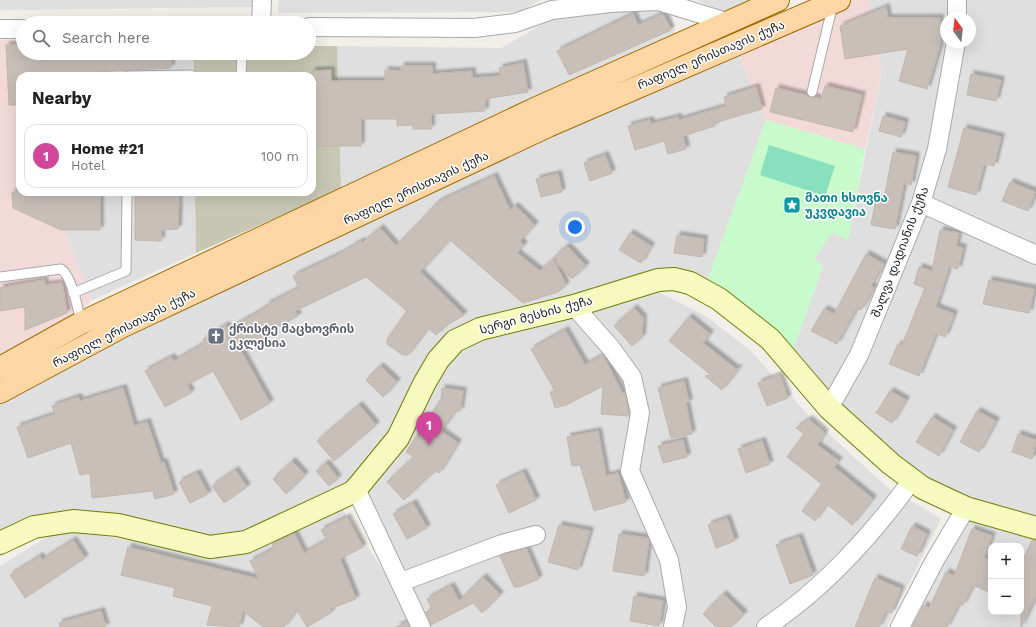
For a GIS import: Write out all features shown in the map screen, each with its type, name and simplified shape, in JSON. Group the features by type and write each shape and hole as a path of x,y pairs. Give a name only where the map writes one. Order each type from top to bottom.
{"main road":[{"name":"რაფიელ ერისთავის ქუჩა","path":"0,368 81,323 539,107 778,0"},
{"name":"რაფიელ ერისთავის ქუჩა","path":"0,392 123,326 548,126 836,1"}],"street":[{"path":"261,16 262,0"},
{"path":"957,0 957,12"},
{"path":"316,27 474,28 515,23 552,5 658,2 727,22"},
{"path":"0,29 16,29"},
{"name":"შალვა დადიანის ქუჩა","path":"829,408 859,355 921,203 937,149 955,48"},
{"path":"921,203 1036,255"},
{"name":"სერგი მესხის ქუჩა","path":"0,544 34,527 73,522 118,525 210,547 246,542 351,493 356,489 398,438 424,384 438,360 455,341 480,329 574,306 658,280 674,279 690,283 719,299 770,339 829,408 891,464 923,488 966,508 1036,528"},
{"path":"574,306 611,348 632,377 640,412 630,471 669,560 677,607 673,627"},
{"path":"766,627 790,612 829,576 890,510 912,480"},
{"path":"356,489 421,627"},
{"path":"900,627 935,560 966,508"},
{"path":"401,582 502,544 536,535"}],"lane":[{"path":"812,92 836,1"},
{"path":"241,72 242,60"},
{"path":"73,293 126,271 127,196"},
{"path":"0,277 61,268 65,271 73,293 81,323"}],"shaded area":[{"path":"0,0 254,0 254,7 0,10"},
{"path":"278,0 540,0 520,12 278,13"},
{"path":"696,0 755,0 725,12"},
{"path":"839,0 869,0 882,72 865,149 766,120 734,45"},
{"path":"869,0 1036,0 1036,525 923,488 789,361 823,266 814,260 832,232 848,239 882,72"},
{"path":"659,8 671,12 675,33 670,42 341,189 337,46 501,48 553,18"},
{"path":"16,39 16,60 21,60 20,72 16,72 16,196 66,196 65,234 92,300 69,320 0,353 0,40"},
{"path":"734,45 766,120 704,290 690,283 455,341 356,489 246,542 118,525 0,543 0,392"},
{"path":"316,46 337,46 341,189 196,253 195,196 316,196 316,72 194,72 193,60 316,60"},
{"path":"67,60 193,60 194,72 67,72"},
{"path":"66,196 195,196 196,253 92,300 65,233"},
{"path":"655,290 706,316 751,351 809,416 896,495 807,592 754,627 681,627 634,466 644,412 590,312"},
{"path":"571,316 600,349 621,364 630,387 630,424 642,512 666,578 667,627 420,627 352,501 442,366 473,344"},
{"path":"905,497 941,519 887,627 781,627 796,618"},
{"path":"340,505 395,589 413,627 0,627 0,566 58,530 240,555"},
{"path":"965,515 1036,539 1036,627 907,627"}],"green space":[{"path":"766,120 865,149 848,240 832,233 814,259 823,266 789,361 704,290"},
{"path":"769,145 835,166 825,196 760,175"}],"building":[{"path":"886,7 888,18 940,18 940,45 927,89 899,81 908,49 845,59 840,26"},
{"path":"633,14 638,25 663,14 671,30 569,75 557,51"},
{"path":"6,45 16,45 16,60 171,60 171,68 95,72 16,72 16,105 9,105"},
{"path":"523,63 528,92 485,99 485,111 431,114 431,129 413,129 413,125 397,126 397,119 361,119 361,146 316,146 316,72 312,71 331,70 331,81 385,81 385,70 401,71 401,66 432,66 432,74 472,71 472,78 501,76 499,68"},
{"path":"971,74 1001,80 996,101 967,95"},
{"path":"825,86 862,95 853,132 770,112 776,88 821,99"},
{"path":"756,87 762,109 714,123 715,126 683,136 686,149 668,154 664,141 635,150 628,126 650,120 651,124 678,117 679,120 726,106 724,97"},
{"path":"883,116 905,122 901,137 879,131"},
{"path":"964,128 1001,137 994,166 984,164 976,195 948,187"},
{"path":"893,152 916,156 911,185 904,183 895,229 871,225 876,198 884,199"},
{"path":"605,155 612,173 590,181 584,163"},
{"path":"558,174 562,192 541,197 536,179"},
{"path":"494,176 510,210 515,206 535,225 520,241 524,245 517,253 540,271 553,259 566,285 558,292 523,303 450,240 420,272 464,315 447,325 436,335 428,328 408,355 403,355 387,344 387,339 407,311 366,277 295,311 298,316 261,336 263,339 241,351 270,403 241,420 213,371 187,385 191,393 165,407 145,371 171,357 174,361 205,343 203,339 226,325 229,329 267,307 266,305 299,288 293,276 340,254 361,241 362,243 380,228 396,246 438,202"},
{"path":"1010,182 1035,192 1028,211 1002,201"},
{"path":"12,192 16,192 16,196 100,196 100,230 61,230 13,208"},
{"path":"135,196 179,196 178,229 161,230 161,241 135,240"},
{"path":"940,230 959,233 956,246 963,248 958,269 949,267 936,307 954,314 945,337 936,333 919,376 889,364 898,344 902,345 925,288 914,284 919,267 932,271"},
{"path":"630,233 651,246 641,263 619,250"},
{"path":"677,235 704,239 702,257 674,253"},
{"path":"567,246 586,266 572,279 557,263 555,256"},
{"path":"866,254 884,264 871,286 874,288 861,310 857,308 837,344 811,331 824,309 834,314"},
{"path":"44,280 45,285 62,283 67,313 25,330 25,307 0,311 0,288"},
{"path":"989,280 1034,289 1029,313 983,304"},
{"path":"634,308 643,318 642,337 632,346 614,326"},
{"path":"689,317 710,334 703,343 736,369 739,368 722,390 705,376 711,375 669,341"},
{"path":"565,330 585,365 603,355 622,393 625,393 629,416 601,414 603,386 566,405 555,408 550,392 555,391 531,349"},
{"path":"380,366 397,382 383,397 366,380"},
{"path":"779,375 788,398 767,406 758,383"},
{"path":"684,381 689,402 686,403 692,434 671,438 658,388"},
{"path":"123,388 134,426 147,422 161,463 164,462 174,494 155,499 153,491 92,498 90,473 80,475 71,443 28,458 17,427 55,414 52,406 78,397 80,401"},
{"path":"442,388 463,391 460,411 455,411 441,431 458,443 439,473 435,471 404,500 387,482 414,457 406,452 441,399"},
{"path":"890,391 906,400 892,423 876,413"},
{"path":"359,405 376,425 334,461 317,441"},
{"path":"977,411 996,421 979,452 960,442"},
{"path":"932,417 953,430 939,456 916,442"},
{"path":"809,419 825,433 817,445 839,461 834,467 873,499 852,525 827,504 815,521 802,511 822,484 787,457 804,434 796,428"},
{"path":"598,431 606,476 618,473 626,502 594,511 580,465 572,466 567,437"},
{"path":"1018,434 1036,440 1032,459 1012,452"},
{"path":"683,440 687,457 663,463 658,446"},
{"path":"762,441 770,464 746,473 738,449"},
{"path":"292,461 305,475 286,494 273,479"},
{"path":"326,463 338,478 329,486 316,471"},
{"path":"235,470 247,487 224,503 212,486"},
{"path":"523,472 536,500 509,513 496,485"},
{"path":"197,473 208,494 190,503 179,482"},
{"path":"413,503 427,528 407,539 393,514"},
{"path":"347,517 363,547 340,559 356,599 330,609 332,612 307,627 297,610 284,627 263,627 243,611 239,627 207,625 212,606 173,596 175,588 121,575 128,547 259,579 250,561 274,549 272,544 294,533 304,553 327,540 321,530"},
{"path":"727,518 735,541 716,548 708,525"},
{"path":"559,525 590,531 578,570 548,562"},
{"path":"912,526 927,534 917,556 901,549"},
{"path":"972,529 992,536 989,543 988,543 984,558 988,560 988,592 973,585 963,605 959,603 947,627 912,627 924,605 929,608 946,572 954,576"},
{"path":"619,534 648,538 649,540 644,576 613,571"},
{"path":"799,537 813,575 790,584 776,545"},
{"path":"73,540 85,558 25,598 10,575 40,556 42,560"},
{"path":"1032,540 1036,540 1036,596 1021,627 1021,615 1024,615 1024,557"},
{"path":"526,548 539,579 519,587 514,587 500,556"},
{"path":"483,577 500,595 482,613 473,603 431,625 426,612 432,609 427,599 451,586 459,601"},
{"path":"875,578 901,589 891,613 886,611 879,627 855,627"},
{"path":"723,594 744,614 731,627 716,627 703,614"},
{"path":"634,596 663,601 659,626 630,621"},
{"path":"101,611 106,627 60,627 59,623"},
{"path":"407,622 409,627 396,627"}],"place":[{"name":"მათი ხსოვნა უკვდავია","path":"792,205"},
{"name":"ქრისტე მაცხოვრის ეკლესია","path":"216,336"},
{"name":"Home #21","path":"429,445"}]}
